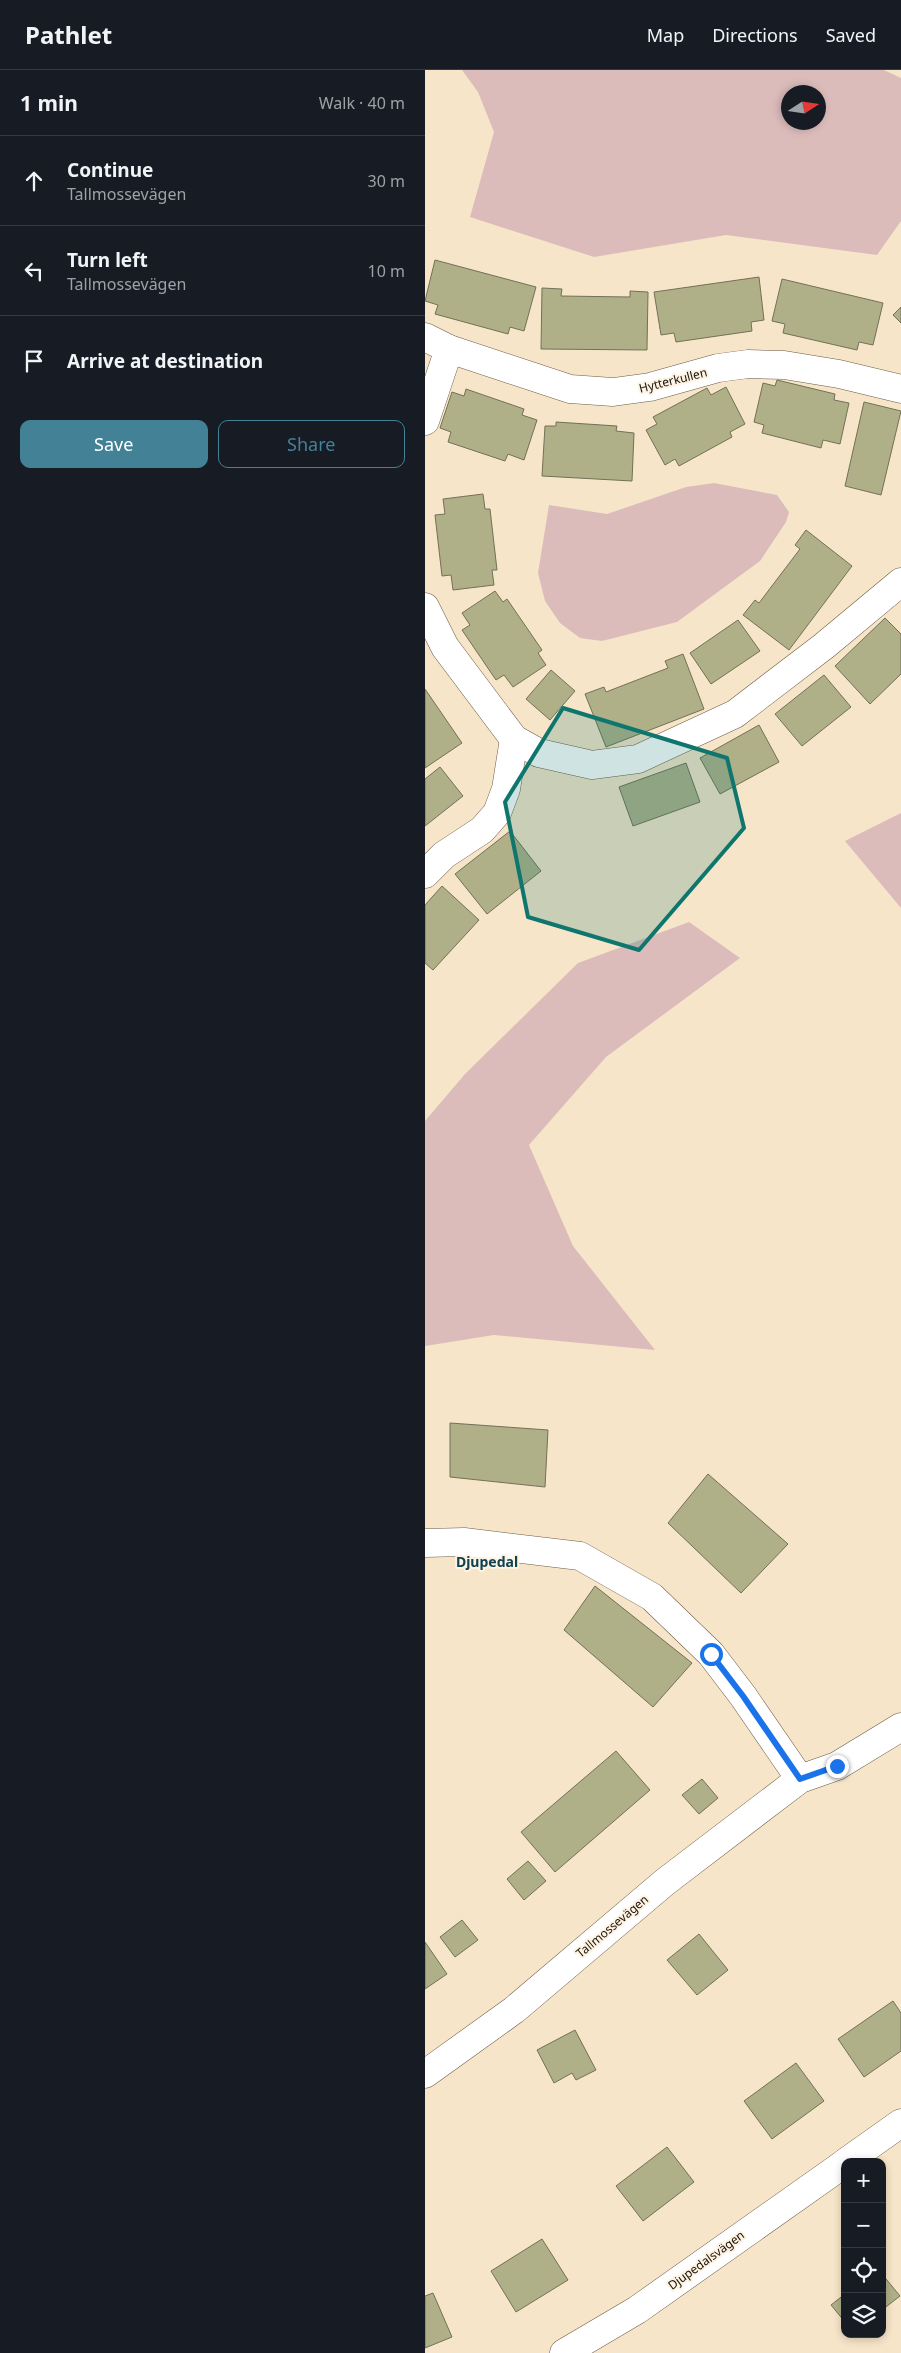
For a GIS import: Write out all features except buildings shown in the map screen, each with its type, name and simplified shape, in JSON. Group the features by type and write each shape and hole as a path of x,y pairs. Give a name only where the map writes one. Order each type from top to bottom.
{"street":[{"name":"Hytterkullen","path":"425,337 449,349 571,389 613,392 650,387 718,368 748,364 784,364 839,374 901,389"},
{"path":"425,420 449,349"},
{"path":"425,607 445,647 514,739 539,753 592,765 638,759 735,714 823,646 901,582"},
{"path":"425,874 444,855 482,830 497,813 506,789 514,739"},
{"path":"425,1543 464,1542 580,1556 652,1597 711,1654 743,1696 800,1779"},
{"name":"Tallmossevägen","path":"425,2074 514,2010 665,1882 800,1779 837,1766 901,1727"},
{"name":"Djupedalsvägen","path":"851,2158 901,2123"},
{"name":"Djupedalsvägen","path":"564,2353 637,2310 841,2165"}],"highlighted area":[{"path":"563,708 727,758 744,828 639,950 528,917 505,802"}],"shaded area":[{"path":"462,70 884,70 901,78 901,221 877,255 726,235 594,257 470,217 494,132 478,92"},
{"path":"714,483 777,495 789,512 786,522 760,561 677,622 602,641 580,638 560,623 545,601 538,573 549,505 607,514 686,487"},
{"path":"901,813 901,908 845,841"},
{"path":"689,922 740,958 606,1057 529,1145 573,1246 655,1350 494,1335 425,1346 425,1121 465,1074 578,963"}],"district":[{"name":"Djupedal","path":"487,1561"}],"route":[{"path":"711,1654 743,1696 800,1779 837,1766"}]}
